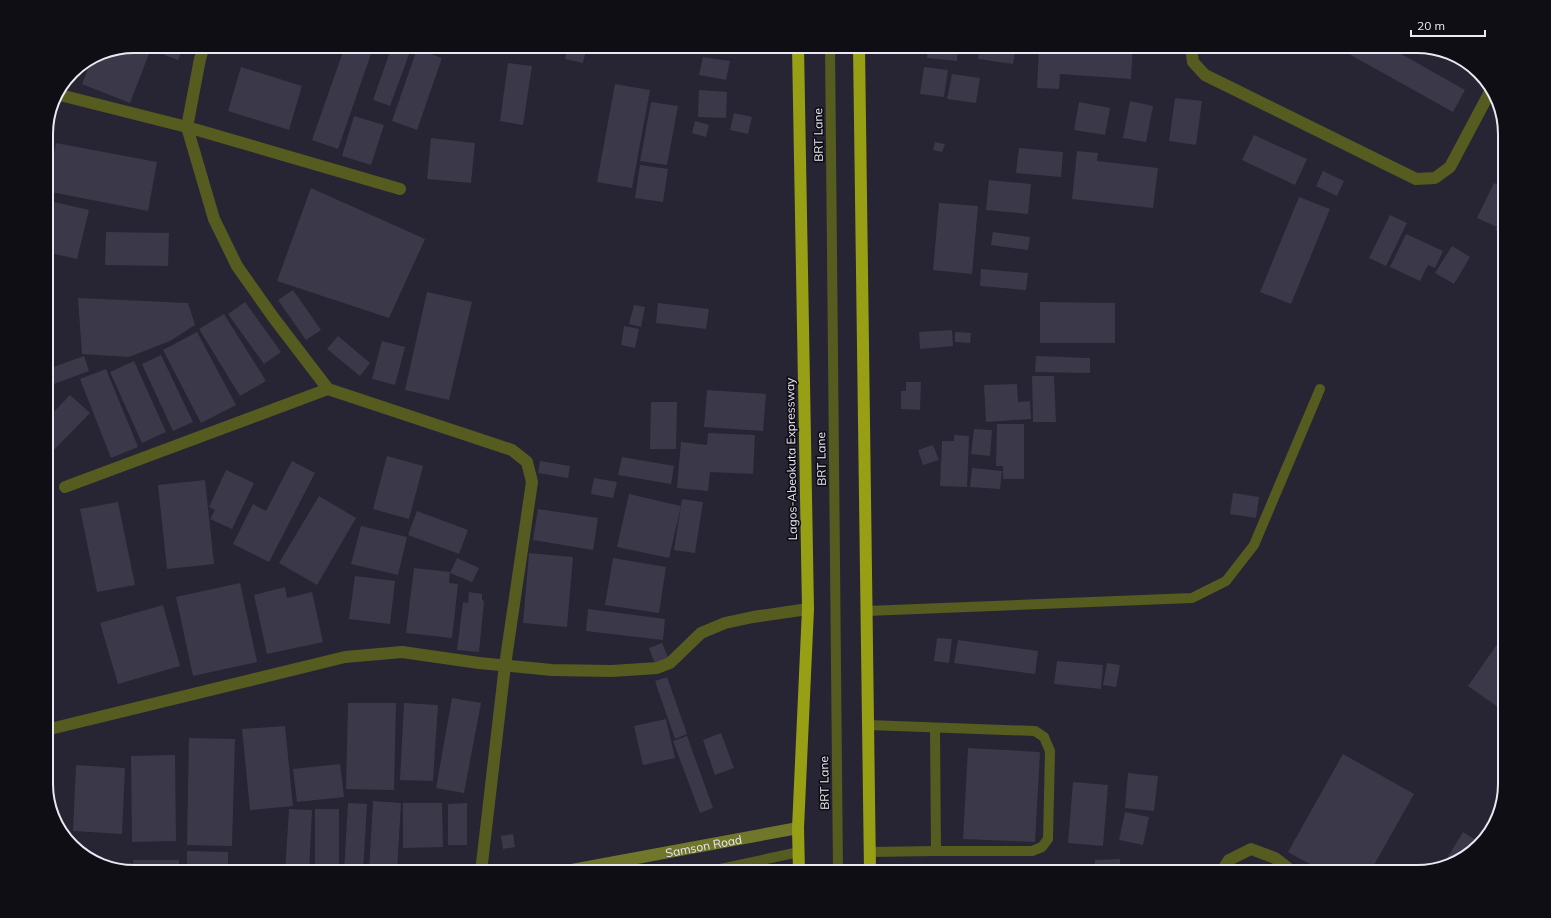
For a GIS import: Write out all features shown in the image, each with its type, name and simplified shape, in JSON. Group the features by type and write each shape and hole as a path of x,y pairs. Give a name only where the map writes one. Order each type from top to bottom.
{"highway":[{"name":"Lagos-Abeokuta Expressway","path":"798,53 808,610 798,828 799,865"},
{"path":"859,53 870,865"}],"street":[{"path":"202,53 187,127 214,219 237,266 273,317 328,389 512,450 527,462 532,482 505,665 482,865"},
{"path":"1192,53 1193,62 1205,75 1416,179 1435,178 1450,167 1488,96"},
{"path":"63,96 187,127 400,189"},
{"path":"65,486 328,389"},
{"path":"53,728 345,657 402,652 505,665 567,670 612,671 657,668 670,663 701,633 725,623 753,617 808,610"},
{"name":"Samson Road","path":"599,865 798,828"},
{"path":"1226,865 1229,860 1251,849 1275,858 1284,865"}],"lane":[{"name":"BRT Lane","path":"830,53 838,865"},
{"path":"867,611 1192,598 1226,581 1254,545 1320,389"},
{"path":"868,725 1035,731 1044,737 1050,751 1048,839 1042,847 1032,852 870,852"},
{"path":"935,728 936,851"},
{"path":"739,865 799,852"}],"building":[{"path":"129,53 149,53 130,103 82,84 89,67 103,59"},
{"path":"160,53 181,53 178,60"},
{"path":"343,53 371,53 338,149 312,140"},
{"path":"390,53 409,53 390,106 373,100"},
{"path":"416,53 428,53 442,58 417,130 392,121"},
{"path":"566,53 585,53 583,63 565,59"},
{"path":"927,53 958,53 957,61 927,58"},
{"path":"979,53 1015,53 1013,64 978,59"},
{"path":"1039,53 1133,53 1131,79 1060,74 1059,89 1037,88"},
{"path":"1347,53 1399,53 1465,90 1453,112"},
{"path":"703,57 730,61 726,80 699,75"},
{"path":"508,63 532,66 523,125 500,121"},
{"path":"241,67 302,86 289,130 228,111"},
{"path":"924,67 948,70 944,97 920,94"},
{"path":"952,74 980,78 976,103 947,99"},
{"path":"615,84 650,90 632,188 597,182"},
{"path":"699,90 727,92 726,118 698,117"},
{"path":"1175,98 1202,101 1196,145 1169,141"},
{"path":"1130,101 1153,106 1146,142 1123,138"},
{"path":"651,102 678,106 667,165 640,161"},
{"path":"1079,102 1110,108 1105,135 1074,130"},
{"path":"734,113 752,117 748,134 730,130"},
{"path":"354,116 384,125 371,165 342,156"},
{"path":"695,121 709,125 706,137 692,133"},
{"path":"1254,135 1307,159 1295,185 1242,160"},
{"path":"431,138 475,143 471,183 427,179"},
{"path":"935,142 945,144 942,152 933,150"},
{"path":"56,143 157,162 148,211 53,192 53,157"},
{"path":"1019,148 1063,152 1061,177 1016,173"},
{"path":"1077,151 1098,153 1097,161 1158,168 1153,208 1072,199"},
{"path":"640,165 668,169 663,202 635,198"},
{"path":"1323,171 1344,181 1337,196 1316,186"},
{"path":"989,180 1031,184 1028,214 986,210"},
{"path":"1494,183 1498,185 1498,231 1495,230 1497,227 1477,218"},
{"path":"311,188 425,239 389,318 277,281"},
{"path":"1299,197 1330,209 1291,304 1260,292"},
{"path":"53,202 89,210 77,259 53,254"},
{"path":"939,203 978,206 972,274 933,270"},
{"path":"1390,215 1407,223 1386,266 1369,258"},
{"path":"106,232 169,233 168,266 105,265"},
{"path":"993,232 1030,237 1028,250 991,245"},
{"path":"1406,234 1443,251 1435,268 1428,265 1420,281 1390,267"},
{"path":"1452,246 1470,257 1454,284 1435,273"},
{"path":"981,269 1028,273 1026,290 980,286"},
{"path":"293,290 321,330 306,340 278,300"},
{"path":"427,292 472,302 449,400 405,390"},
{"path":"78,298 188,303 195,325 170,341 129,357 82,354"},
{"path":"245,302 281,352 264,364 228,314"},
{"path":"1040,302 1115,303 1115,343 1040,343"},
{"path":"658,303 709,309 706,329 656,323"},
{"path":"634,305 645,307 641,327 629,324"},
{"path":"224,314 266,381 240,396 199,329"},
{"path":"624,326 639,329 635,348 621,345"},
{"path":"952,330 953,346 920,349 919,332"},
{"path":"197,332 236,405 201,423 163,350"},
{"path":"955,332 971,333 970,343 955,342"},
{"path":"338,336 370,363 360,376 327,349"},
{"path":"382,341 405,347 395,385 372,379"},
{"path":"161,355 193,422 173,431 142,364"},
{"path":"84,356 89,371 54,384 53,367"},
{"path":"1036,356 1090,358 1090,373 1035,372"},
{"path":"134,361 166,432 142,443 110,372"},
{"path":"106,369 138,447 111,458 80,379"},
{"path":"1032,376 1054,376 1056,422 1033,422"},
{"path":"906,382 921,382 920,410 901,409 901,391 906,391"},
{"path":"1017,384 1018,402 1030,401 1031,419 986,422 984,385"},
{"path":"707,390 766,394 763,431 704,427"},
{"path":"70,395 90,413 53,451 53,413"},
{"path":"651,402 677,402 676,449 650,449"},
{"path":"997,424 1024,424 1024,479 1003,479 1003,466 996,466"},
{"path":"974,429 992,430 990,456 971,454"},
{"path":"708,433 755,435 753,474 710,472 708,491 677,488 681,442 707,445"},
{"path":"954,435 969,436 967,487 940,486 942,441 954,441"},
{"path":"933,445 939,460 923,465 918,450"},
{"path":"387,456 423,466 409,519 373,509"},
{"path":"622,457 674,466 671,484 618,475"},
{"path":"292,461 315,473 269,562 233,544 253,504 266,511"},
{"path":"540,461 570,466 568,478 538,473"},
{"path":"972,468 1002,471 1000,489 970,487"},
{"path":"226,470 254,483 232,529 210,519 215,510 209,507"},
{"path":"594,478 617,482 613,498 591,494"},
{"path":"205,480 214,564 167,569 158,485"},
{"path":"1233,493 1259,497 1256,518 1230,514"},
{"path":"629,494 681,506 669,558 617,547"},
{"path":"319,496 356,518 317,585 279,563"},
{"path":"682,499 703,502 695,553 674,550"},
{"path":"118,502 135,585 97,592 80,509"},
{"path":"538,509 598,518 593,550 533,540"},
{"path":"417,511 468,530 459,554 408,535"},
{"path":"361,526 407,537 398,575 351,564"},
{"path":"529,553 573,557 567,627 523,623"},
{"path":"457,558 479,568 472,582 450,573"},
{"path":"613,558 666,567 659,613 605,605"},
{"path":"414,568 450,572 449,583 458,584 452,638 406,633"},
{"path":"355,576 395,581 390,624 349,619"},
{"path":"240,583 257,662 193,676 176,597"},
{"path":"285,587 287,598 312,592 323,642 267,654 254,595"},
{"path":"469,592 482,594 482,600 484,601 479,652 457,650 463,602 468,603"},
{"path":"163,605 180,666 118,684 100,623"},
{"path":"588,609 665,619 663,640 586,631"},
{"path":"937,638 952,639 949,663 934,661"},
{"path":"958,640 1038,651 1035,674 954,663"},
{"path":"662,643 670,662 656,667 649,648"},
{"path":"1498,643 1498,707 1468,686"},
{"path":"1057,661 1103,665 1101,689 1054,684"},
{"path":"1107,663 1120,665 1116,687 1103,685"},
{"path":"667,677 687,734 675,739 655,681"},
{"path":"452,698 481,703 464,793 436,788"},
{"path":"348,703 396,703 394,790 346,789"},
{"path":"404,703 438,705 433,781 400,780"},
{"path":"666,719 675,758 643,765 634,726"},
{"path":"285,726 293,806 250,810 242,729"},
{"path":"721,733 734,768 715,775 703,740"},
{"path":"687,736 713,808 700,813 673,741"},
{"path":"189,738 235,739 232,846 187,845"},
{"path":"968,748 1040,752 1035,842 963,839"},
{"path":"1343,754 1414,794 1374,865 1311,865 1288,852"},
{"path":"175,755 176,841 132,842 131,756"},
{"path":"340,764 344,797 297,802 293,769"},
{"path":"76,765 125,768 122,834 73,831"},
{"path":"1128,773 1158,776 1154,811 1125,808"},
{"path":"1073,782 1108,785 1103,846 1068,843"},
{"path":"373,801 401,803 397,865 369,865"},
{"path":"348,803 367,804 363,865 344,865"},
{"path":"403,803 442,803 443,847 403,848"},
{"path":"467,803 467,845 448,845 448,804"},
{"path":"289,809 312,810 309,865 285,865"},
{"path":"315,809 339,809 339,865 315,865"},
{"path":"1125,812 1149,817 1143,845 1119,840"},
{"path":"1463,832 1475,840 1466,848 1446,860"},
{"path":"513,834 515,847 503,849 501,836"},
{"path":"187,851 228,852 228,865 187,865"},
{"path":"1120,859 1120,865 1095,865 1095,860"},
{"path":"133,860 179,860 179,865 133,865"}]}
